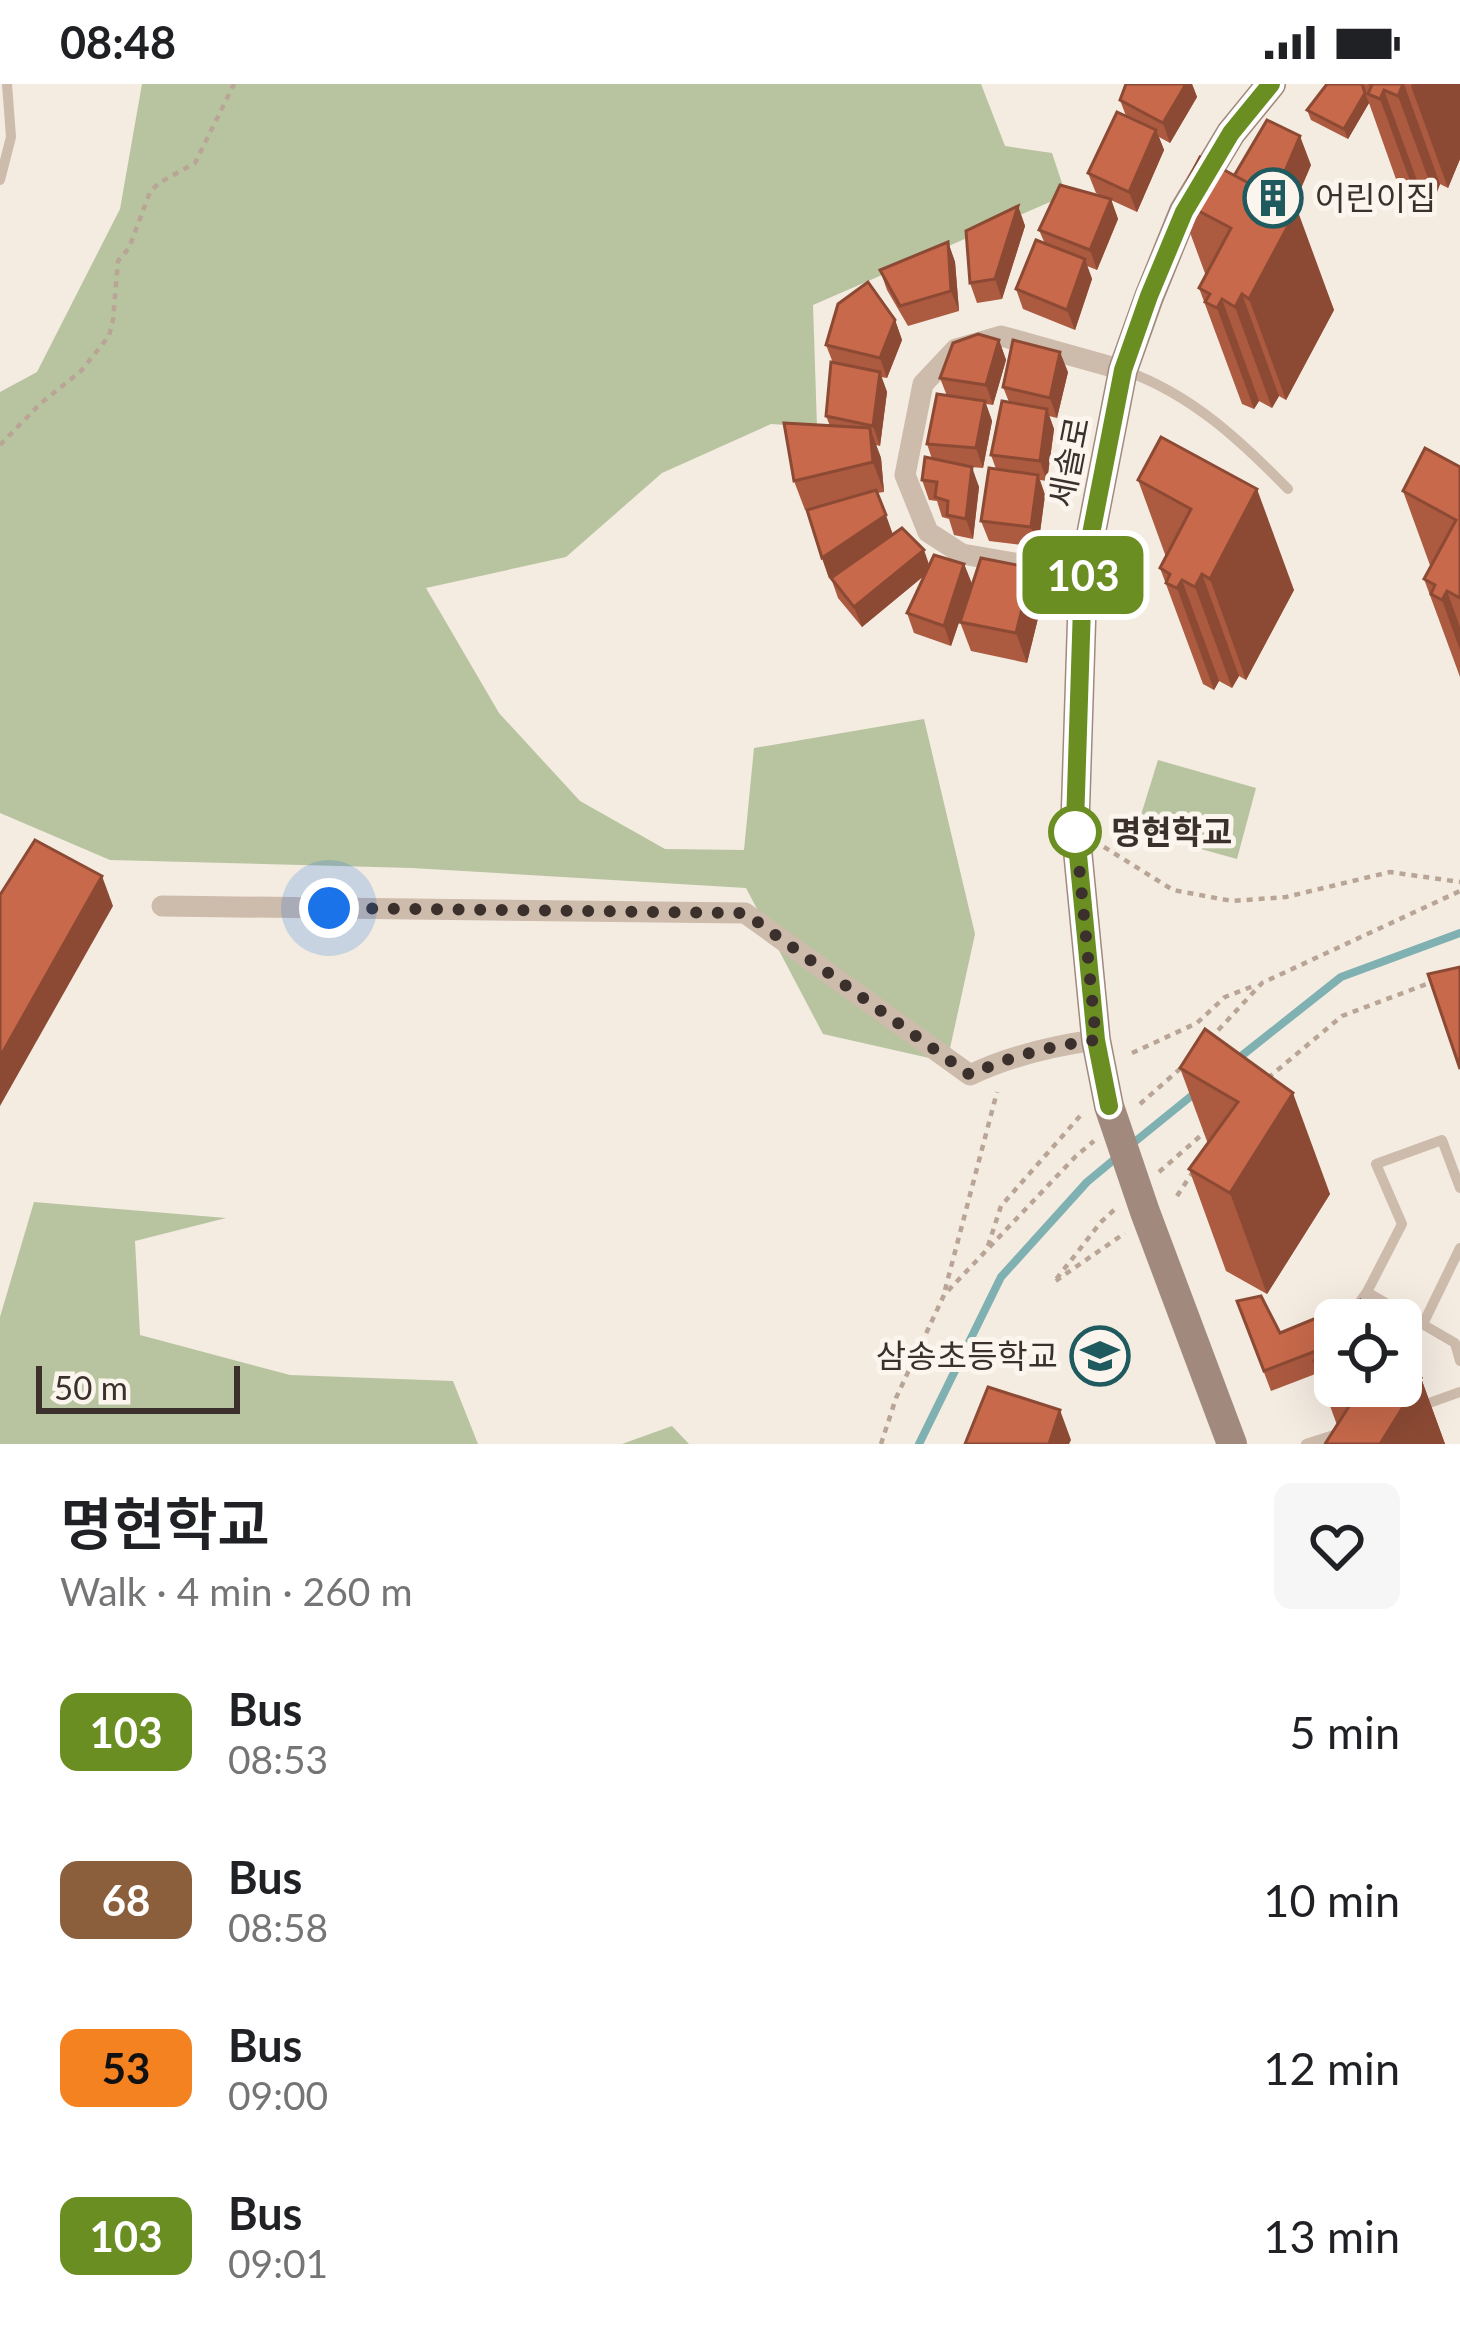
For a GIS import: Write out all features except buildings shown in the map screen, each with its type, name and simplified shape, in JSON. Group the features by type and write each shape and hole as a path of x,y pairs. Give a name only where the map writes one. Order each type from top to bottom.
{"street":[{"name":"세솔로","path":"1129,1217 1095,1110 1096,1040 1075,824 1083,575 1123,370 1149,296 1184,212 1231,133 1271,84"},
{"path":"1083,575 962,554 928,532 905,475 918,406 923,383 956,349 1001,336 1123,370"},
{"path":"162,906 745,913 970,1075 1006,1058 1096,1040"},
{"path":"1129,1217 1232,1444"}],"lane":[{"path":"0,180 11,137 7,84"},
{"path":"1123,370 1192,403 1243,443 1288,489"},
{"path":"1362,1299 1402,1224 1376,1164 1442,1140 1460,1188"},
{"path":"1423,1324 1460,1248"},
{"path":"1367,1292 1455,1343 1460,1360"},
{"path":"1422,1405 1460,1393"},
{"path":"1306,1444 1350,1429"}],"path":[{"path":"0,445 81,371 109,336 118,261 129,248 150,192 195,163 234,84"},
{"path":"1099,844 1173,890 1232,901 1286,897 1390,872 1460,882"},
{"path":"1264,1081 1342,1016 1440,979"},
{"path":"1132,1054 1198,1023 1225,998 1262,983"},
{"path":"944,1295 999,1083"},
{"path":"986,1252 1001,1206 1095,1110"},
{"path":"1151,1178 1217,1122"},
{"path":"1177,1196 1197,1165"},
{"path":"1129,1217 1054,1282 1101,1222 1129,1217"}],"green space":[{"path":"142,84 981,84 1005,146 1052,153 1066,195 813,305 817,427 771,424 662,473 566,557 426,588 499,713 580,801 665,849 744,850 754,748 924,719 975,934 947,1062 823,1034 746,888 412,868 110,860 0,813 0,392 37,372 120,209"},
{"path":"1158,760 1256,788 1237,859 1136,831"},
{"path":"34,1202 226,1218 135,1241 140,1335 290,1375 453,1381 478,1444 0,1444 0,1317"},
{"path":"672,1426 689,1444 622,1444"}],"waterway":[{"path":"1235,1061 1341,977 1460,933"},
{"path":"1132,1144 1195,1093"},
{"path":"919,1444 1001,1277 1087,1182 1116,1158"}],"bus line":[{"name":"103","path":"1109,1106 1096,1040 1075,824 1083,575 1123,370 1149,296 1184,212 1231,133 1271,84"}],"place":[{"name":"어린이집","path":"1273,198"},
{"name":"명현학교","path":"1075,832"},
{"name":"삼송초등학교","path":"1100,1356"}],"route":[{"path":"329,908 745,913 970,1075 1006,1058 1096,1040 1075,824 1075,832"}]}
